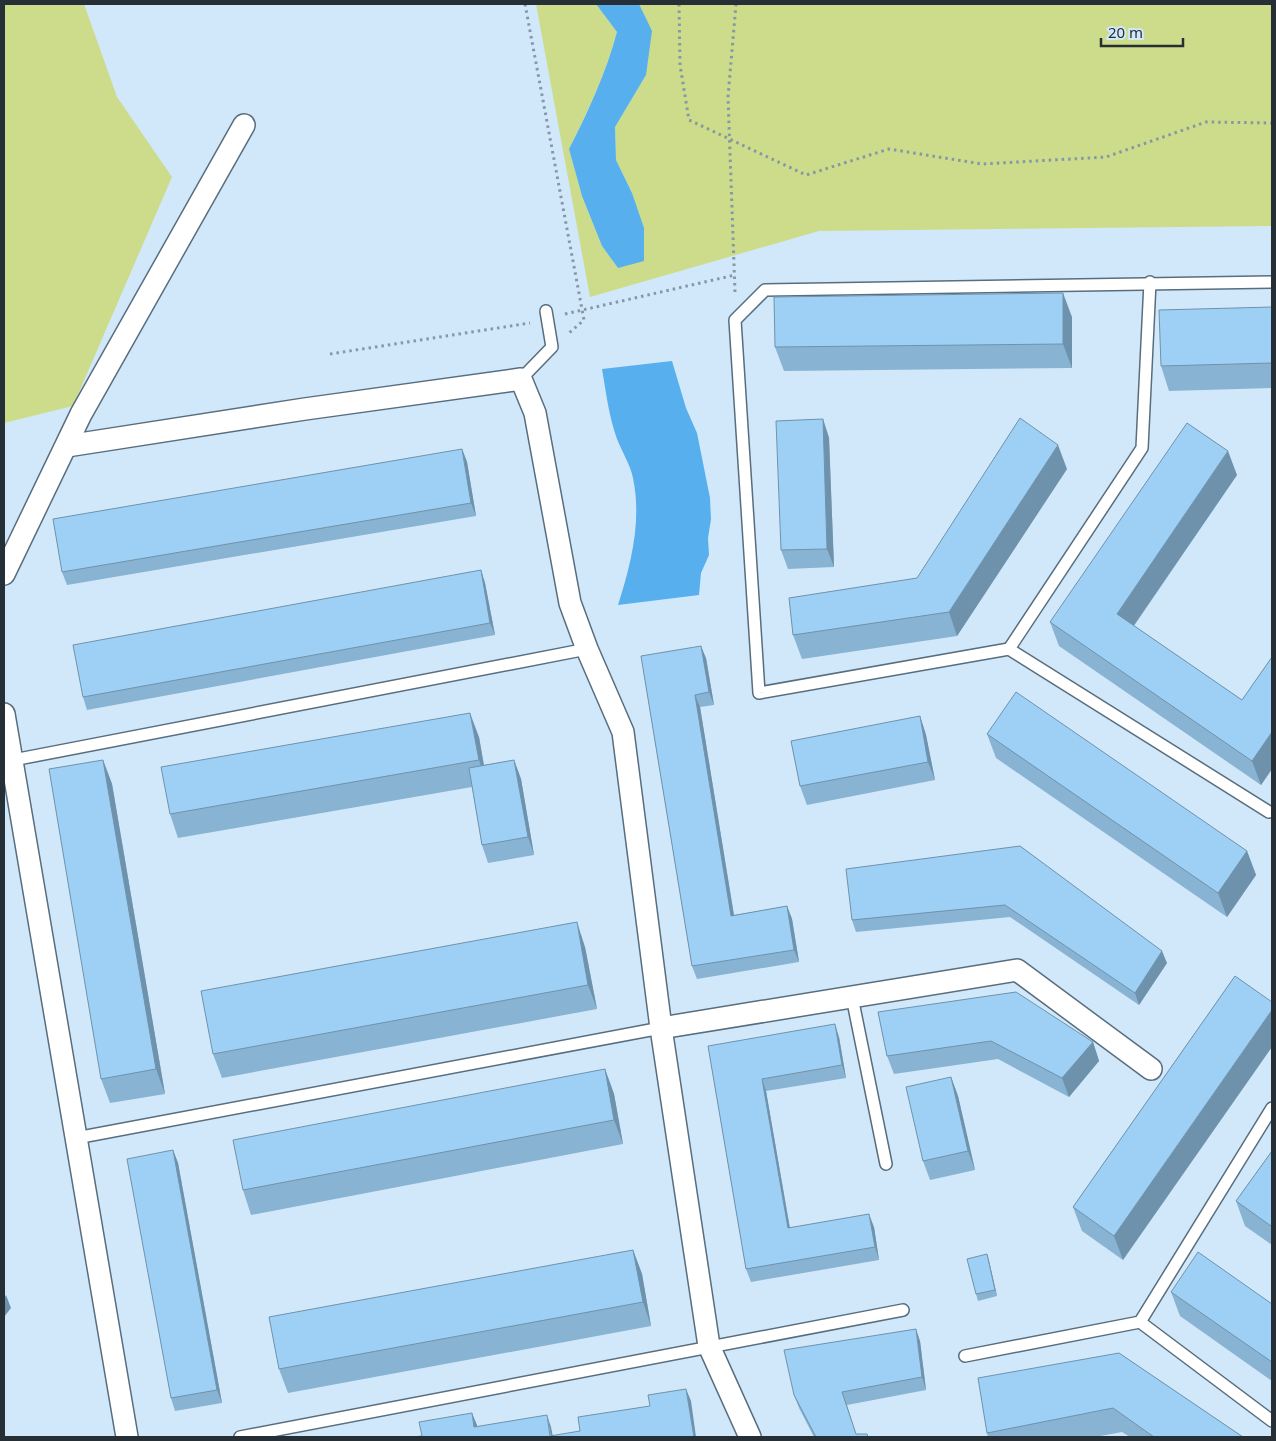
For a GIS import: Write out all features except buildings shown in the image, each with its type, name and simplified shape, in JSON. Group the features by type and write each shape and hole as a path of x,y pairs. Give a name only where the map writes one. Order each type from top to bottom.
{"street":[{"path":"4,574 81,414 244,125"},
{"path":"67,446 305,409 521,379 535,413 570,603 587,649 623,732 661,1028 709,1346 750,1437"},
{"path":"4,714 8,761 76,1138 127,1437"},
{"path":"661,1028 1017,970 1151,1069"}],"lane":[{"path":"1009,649 1142,448 1150,282"},
{"path":"1272,282 1150,282 765,290 735,320 759,693 1009,649 1271,811 1272,824"},
{"path":"521,379 552,347 546,311"},
{"path":"8,761 587,649"},
{"path":"852,997 886,1164"},
{"path":"76,1138 661,1028"},
{"path":"965,1356 1140,1322 1272,1108"},
{"path":"240,1437 903,1310"},
{"path":"1140,1322 1272,1421"}],"path":[{"path":"525,4 584,320"},
{"path":"679,4 680,66 689,120 806,176 889,149 982,164 1106,157 1206,122 1272,123"},
{"path":"735,320 728,97 736,4"}],"green space":[{"path":"4,4 84,4 117,97 172,177 73,406 4,423"},
{"path":"536,4 596,4 617,32 596,92 569,149 582,196 602,246 618,268 632,193 616,160 615,127 646,75 639,4 1272,4 1272,226 819,231 590,297"}],"water":[{"path":"596,4 639,4 652,31 646,75 615,127 616,160 632,193 644,228 644,261 618,268 602,246 582,196 569,149 596,92 617,32"},
{"path":"672,361 686,408 697,433 710,498 709,555 701,573 699,595 618,605 634,542 636,526 635,494 632,473 617,439 612,422 602,369"}]}
